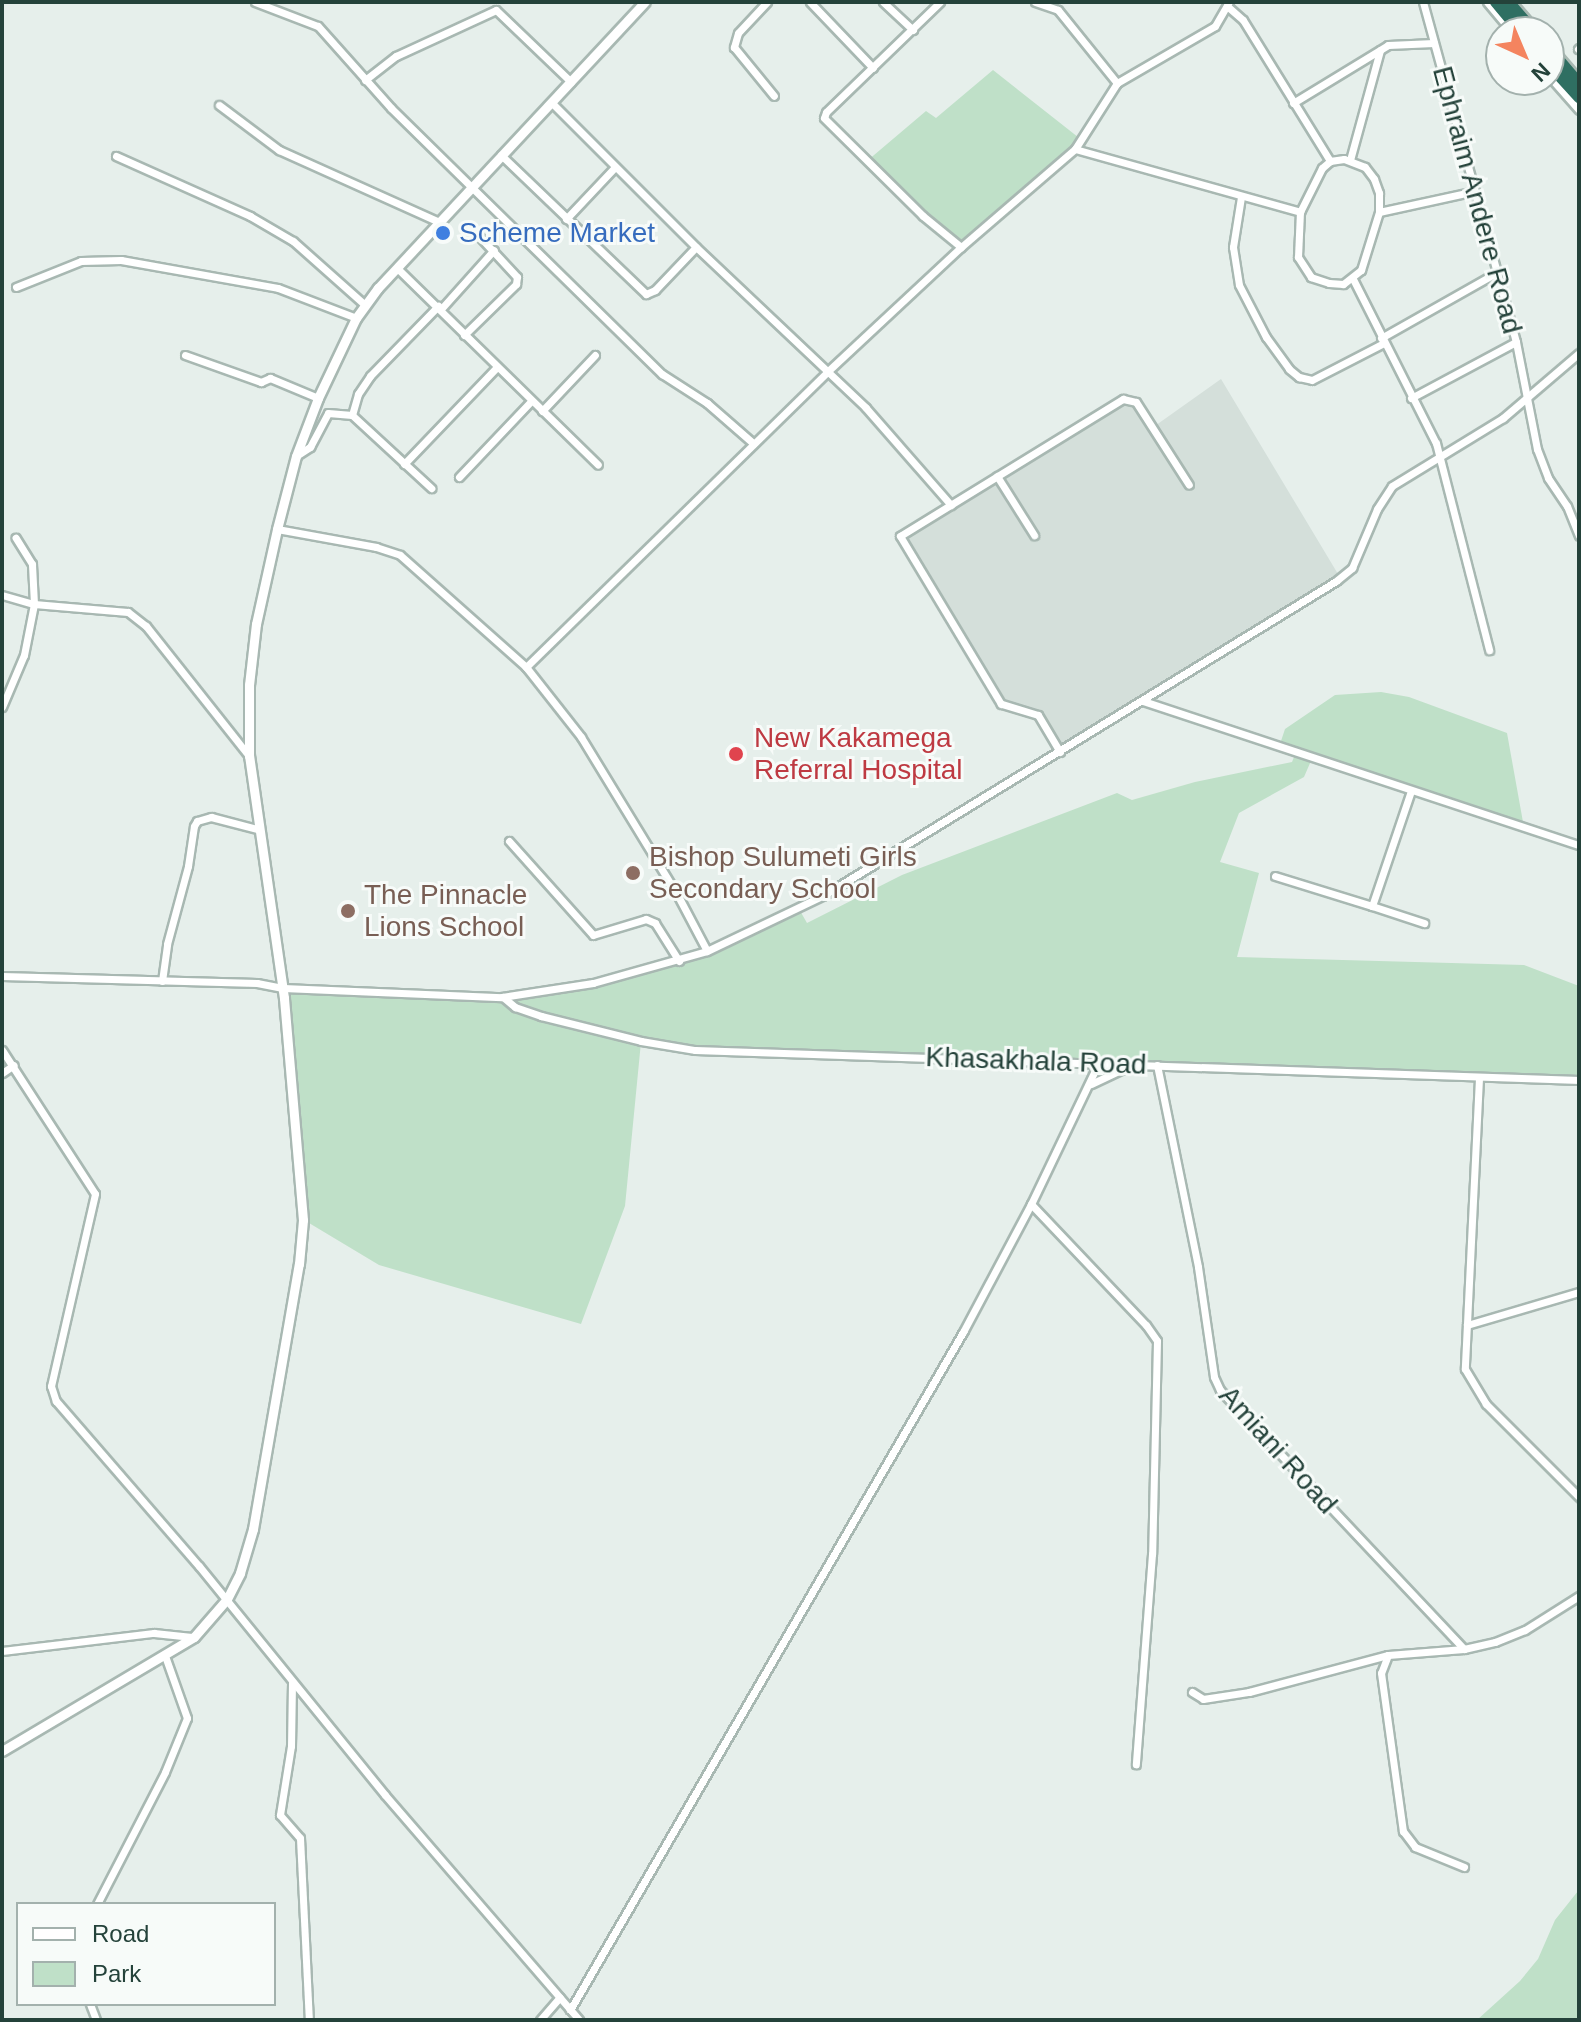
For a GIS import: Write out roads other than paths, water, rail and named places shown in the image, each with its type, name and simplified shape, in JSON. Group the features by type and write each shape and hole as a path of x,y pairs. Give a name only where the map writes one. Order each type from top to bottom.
{"highway":[{"path":"1565,68 1579,84"},
{"path":"1565,82 1579,97"}],"main road":[{"path":"2,1751 194,1637 227,1599 240,1573 253,1529 299,1264 303,1220 283,988 257,829 249,756 249,685 256,624 296,456 318,398 365,305 645,2"}],"street":[{"path":"255,2 318,26 365,80 662,374 707,403 754,444"},
{"path":"365,80 396,56 496,10 505,2"},
{"path":"767,2 738,33 734,47 774,96"},
{"path":"810,2 873,68"},
{"path":"883,2 913,30"},
{"path":"940,2 826,112 825,119 923,216 961,247"},
{"path":"1035,2 1058,10 1117,83"},
{"name":"Ephraim Andere Road","path":"1423,2 1516,342 1543,466 1567,506 1579,536"},
{"path":"526,667 827,372 961,247 1075,149 1117,83 1202,35 1226,6 1243,20 1330,161"},
{"path":"496,10 505,23 571,82"},
{"path":"1293,103 1392,43 1417,47 1434,43"},
{"path":"1350,160 1380,50"},
{"path":"1565,94 1579,110"},
{"path":"552,103 614,168 866,408 951,505"},
{"path":"219,105 279,150 439,222"},
{"path":"1075,149 1300,212"},
{"path":"501,155 646,294 696,247"},
{"path":"116,156 250,216 293,241 365,305"},
{"path":"1350,160 1365,167 1374,179 1379,193 1379,212 1365,259 1353,279 1343,284 1329,283 1311,277 1298,257 1300,212 1315,178 1330,161 1350,160"},
{"path":"566,219 614,168"},
{"path":"1379,212 1475,191"},
{"path":"1241,197 1233,247 1239,285 1266,337 1289,369 1299,377 1312,380 1496,273"},
{"path":"464,335 516,284 513,269 480,237"},
{"path":"352,415 358,394 370,376 494,250"},
{"path":"16,287 81,261 121,260 278,288 356,318"},
{"path":"397,268 598,465"},
{"path":"1353,279 1436,443 1489,650"},
{"path":"1411,398 1516,342"},
{"path":"2,976 257,983 283,988 502,997 581,985 707,951 824,895 1347,573 1360,554 1384,495 1401,479 1503,418 1579,353"},
{"path":"185,355 261,382 270,378 318,398"},
{"path":"542,411 595,355"},
{"path":"404,464 497,367"},
{"path":"1060,752 1038,715 1001,704 900,536 1123,399 1136,402 1189,485"},
{"path":"459,477 531,401"},
{"path":"296,456 310,447 328,413 352,415 431,488"},
{"path":"997,476 1034,535"},
{"path":"277,529 376,547 400,555 526,667 581,737 677,894 707,951"},
{"path":"2,707 24,655 34,604 32,564 16,538"},
{"path":"2,595 34,604 128,612 146,626 249,756"},
{"path":"1143,701 1579,845"},
{"path":"1372,906 1411,791"},
{"path":"162,981 167,944 197,821 211,817 257,829"},
{"path":"509,841 593,935 636,919 646,919 655,923 679,961"},
{"path":"1275,876 1424,923"},
{"name":"Khasakhala Road","path":"502,997 515,1007 541,1016 641,1041 695,1050 1579,1080"},
{"path":"2,1050 14,1065 70,1162 95,1194 51,1386 53,1396 227,1599 248,1630 385,1795 579,2020"},
{"path":"570,2010 963,1332 1031,1204 1098,1064"},
{"path":"2,1073 14,1065"},
{"path":"1091,1084 1131,1065"},
{"name":"Amiani Road","path":"1157,1065 1198,1267 1214,1377 1220,1390 1464,1649"},
{"path":"1479,1078 1465,1369 1472,1385 1500,1420 1579,1497"},
{"path":"1031,1204 1146,1325 1157,1341 1152,1554 1136,1764"},
{"path":"1467,1325 1579,1292"},
{"path":"1192,1692 1203,1699 1249,1692 1388,1655 1464,1649 1525,1630 1579,1596"},
{"path":"2,1651 154,1633 194,1637"},
{"path":"1388,1655 1381,1673 1403,1831 1415,1847 1464,1867"},
{"path":"98,1902 165,1772 187,1718 165,1656"},
{"path":"292,1680 291,1746 280,1815 300,1838 309,2020"},
{"path":"540,2020 560,1997"}],"place":[{"name":"Scheme Market","path":"443,233"},
{"name":"New Kakamega Referral Hospital","path":"736,754"},
{"name":"Bishop Sulumeti Girls Secondary School","path":"633,873"},
{"name":"The Pinnacle Lions School","path":"348,911"}]}
